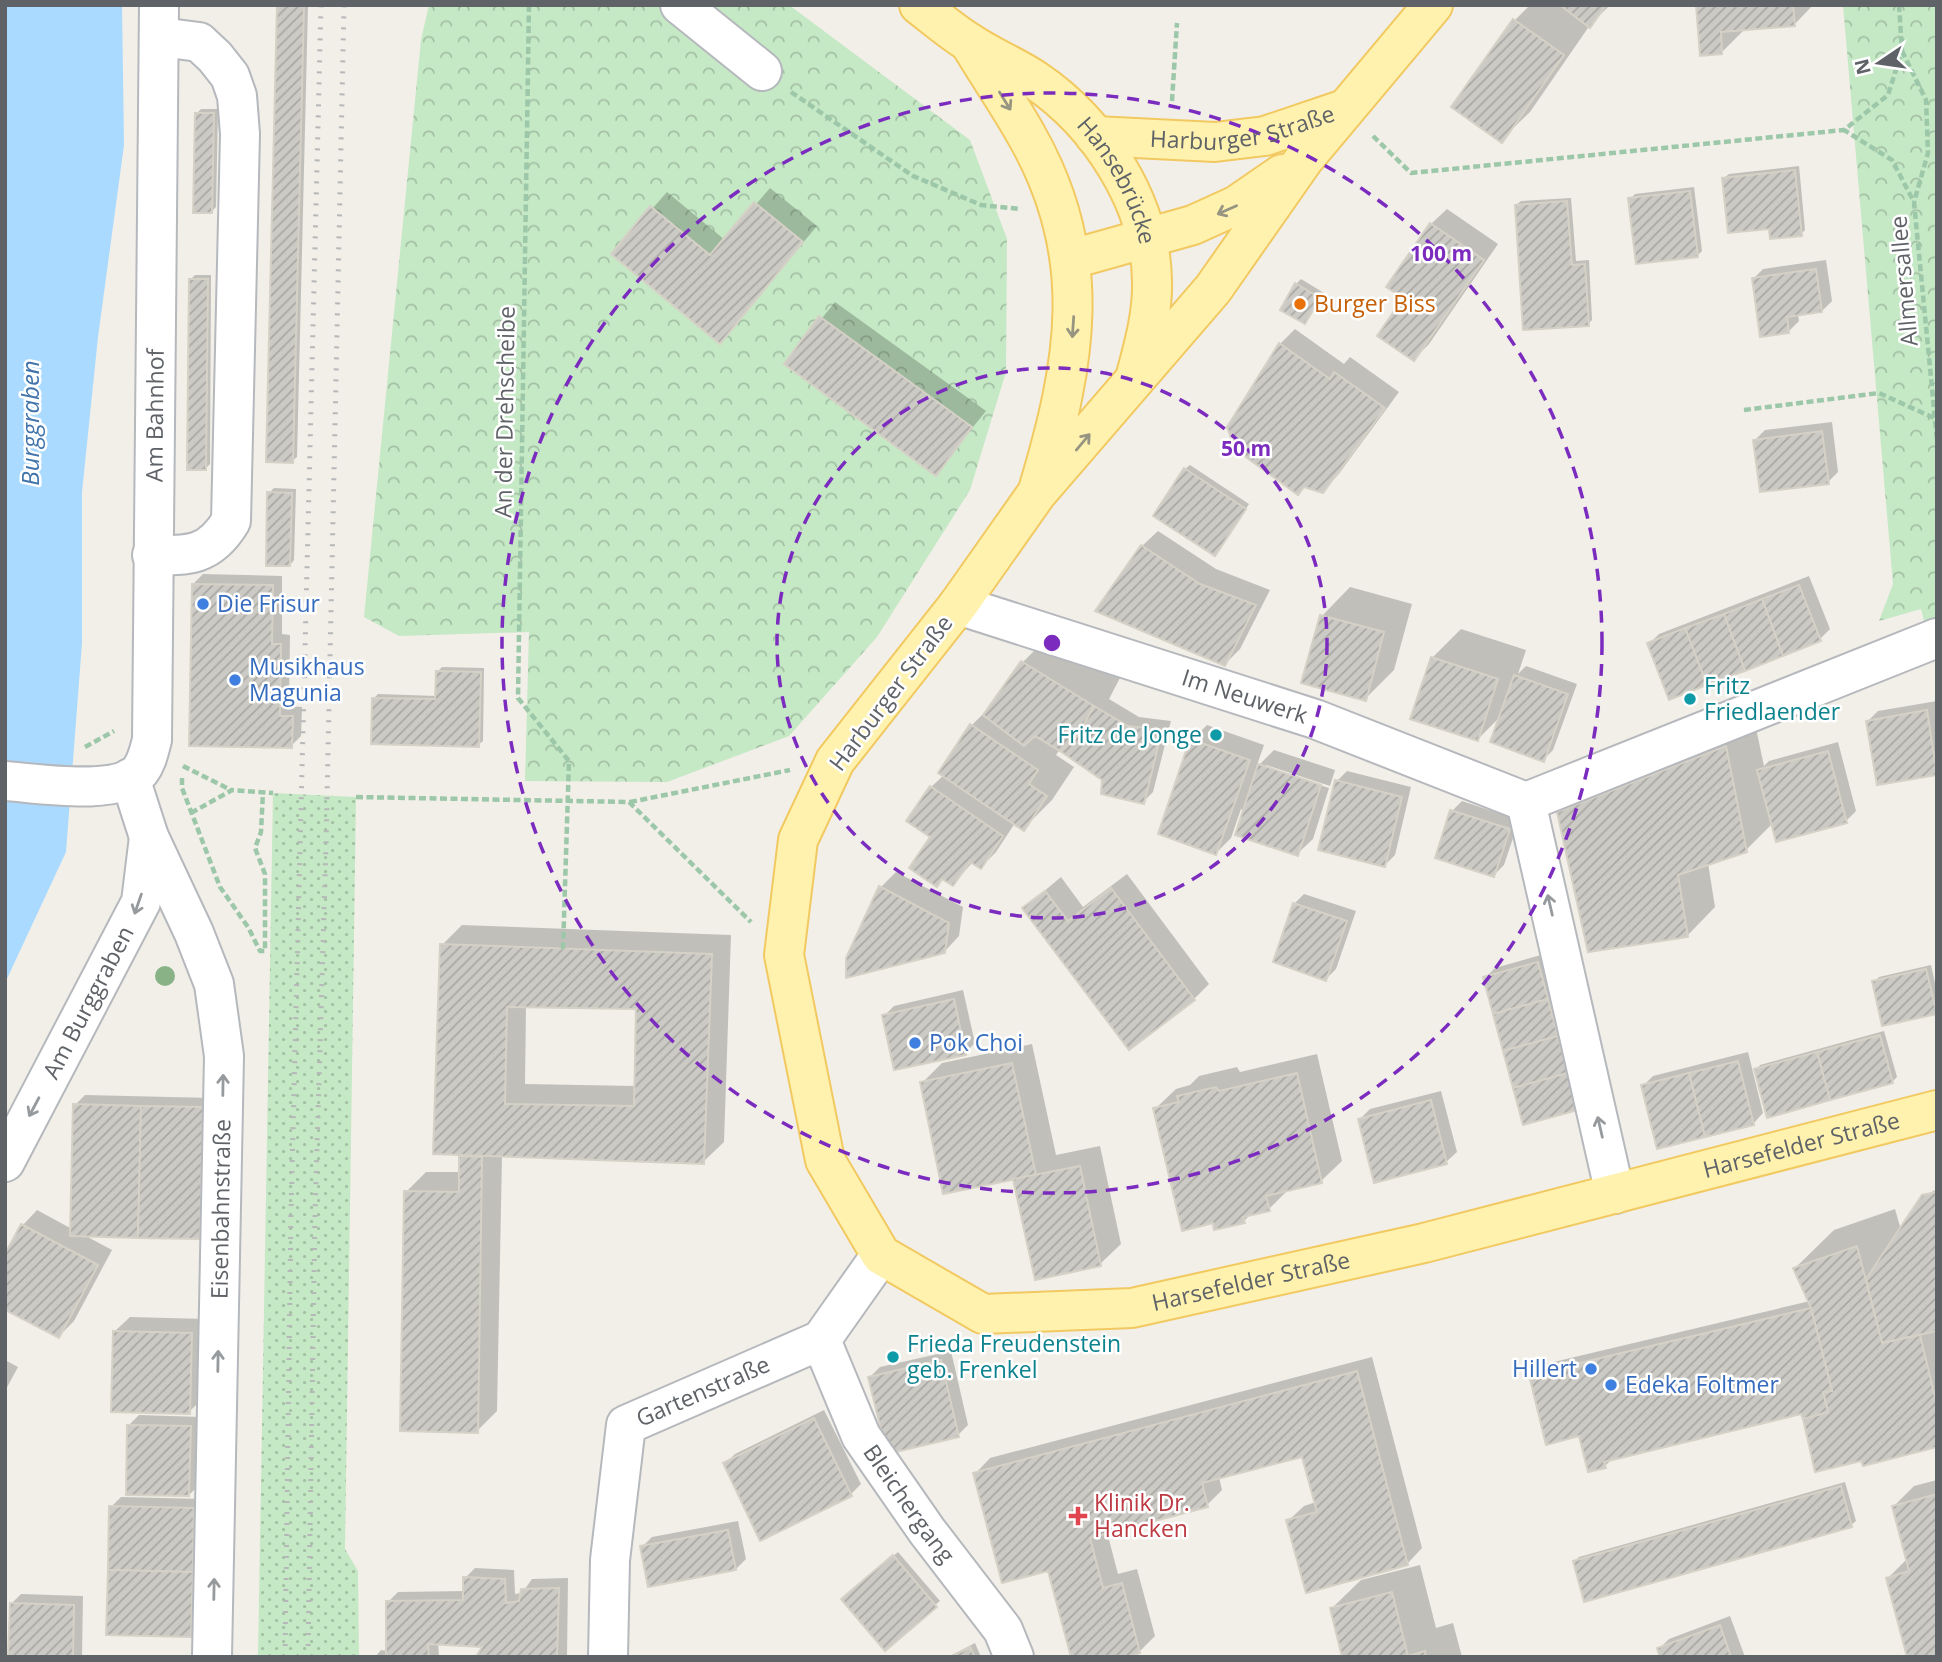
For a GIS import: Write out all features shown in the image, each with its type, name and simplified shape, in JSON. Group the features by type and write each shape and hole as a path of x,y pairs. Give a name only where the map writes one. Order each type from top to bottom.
{"main road":[{"name":"Hansebrücke","path":"919,5 969,43 1036,80 1066,105 1095,136 1135,201 1146,238 1152,280 1148,327 1135,381"},
{"name":"Harburger Straße","path":"783,954 798,841 835,761 958,605 1037,493 1213,289 1304,159 1421,9"},
{"name":"Hansebrücke","path":"969,43 1029,139 1060,213 1072,259"},
{"name":"Harburger Straße","path":"1095,136 1215,142 1265,136 1345,109"},
{"name":"Harburger Straße","path":"1037,493 1053,440 1074,328 1072,259 1193,225 1237,205 1304,159"},
{"path":"1072,259 1152,280 1213,289"},
{"name":"Harsefelder Straße","path":"783,954 825,1160 881,1255 983,1314 1132,1308 1424,1244 1937,1110"}],"street":[{"path":"680,5 762,71"},
{"path":"152,555 188,556 221,537 231,521 240,134 237,96 230,76 199,42 159,21"},
{"name":"Am Bahnhof","path":"130,778 139,773 147,759 152,740 159,21"},
{"name":"Im Neuwerk","path":"958,605 1315,719 1526,802"},
{"path":"1615,1194 1526,802 1937,638"},
{"path":"5,781 108,786 130,778"},
{"name":"Eisenbahnstraße","path":"130,778 149,837 194,933 214,984 223,1056 212,1657"},
{"name":"Am Burggraben","path":"5,1162 141,902 149,837"},
{"path":"821,1340 881,1255"},
{"name":"Gartenstraße","path":"608,1657 610,1560 626,1425 821,1340"},
{"name":"Bleichergang","path":"821,1340 861,1436 927,1531 1003,1630 1014,1657"}],"path":[{"name":"An der Drehscheibe","path":"529,5 518,698 569,761 563,949"},
{"path":"1345,109 1410,173 1844,130 1888,95 1902,51 1899,5"},
{"path":"1902,51 1926,100 1928,153 1914,202"},
{"path":"762,71 913,176 982,205 1060,213"},
{"name":"Allmersallee","path":"1844,130 1892,160 1914,202 1937,440"},
{"path":"1744,410 1879,393 1934,418"},
{"path":"356,797 629,802 835,761"},
{"path":"182,765 232,790 273,793"},
{"path":"232,790 191,813 220,887 248,927 260,951 265,951 265,874 255,848 261,832 263,792"},
{"path":"629,802 783,954"}],"green space":[{"path":"429,5 789,5 970,140 1007,239 1006,372 970,490 877,637 789,736 667,782 525,781 529,632 399,636 364,617 421,40"},
{"path":"1843,5 1937,5 1937,619 1925,624 1921,609 1879,621 1893,584"},
{"path":"273,793 356,797 345,1549 358,1571 359,1657 258,1657"}],"water":[{"name":"Burggraben","path":"5,5 122,5 124,145 98,337 82,492 82,643 66,852 5,983"}],"building":[{"path":"277,5 304,5 293,463 266,462"},
{"path":"1560,5 1606,5 1590,28"},
{"path":"1696,5 1793,5 1795,26 1721,32 1722,54 1700,56"},
{"path":"1513,19 1564,55 1502,143 1451,107"},
{"path":"195,113 214,113 212,213 193,213"},
{"path":"1795,170 1802,236 1770,239 1769,229 1728,233 1722,178"},
{"path":"1690,191 1698,257 1636,264 1628,198"},
{"path":"1567,201 1572,265 1585,264 1589,326 1523,330 1515,205"},
{"path":"754,202 803,242 720,344 611,254 650,206 710,255"},
{"path":"1430,223 1484,260 1414,361 1377,336 1403,298 1386,287"},
{"path":"1816,269 1822,312 1787,317 1789,333 1760,337 1752,278"},
{"path":"189,279 208,279 206,470 187,470"},
{"name":"Burger Biss","path":"1295,283 1320,298 1305,324 1280,310"},
{"path":"819,316 972,427 936,476 784,364"},
{"path":"1279,343 1330,379 1334,372 1385,408 1323,493 1304,487 1298,495 1235,449 1227,427"},
{"path":"1822,431 1829,484 1760,492 1753,440"},
{"path":"1184,468 1246,509 1215,556 1153,516"},
{"path":"267,492 292,493 290,566 266,566"},
{"path":"1141,545 1200,584 1256,605 1225,666 1095,611"},
{"name":"Musikhaus Magunia","path":"192,584 273,585 272,644 281,644 280,716 293,716 292,748 189,746"},
{"path":"1799,585 1821,641 1783,656 1762,599"},
{"path":"1762,599 1783,656 1745,671 1724,614"},
{"path":"1724,614 1745,671 1707,685 1685,628"},
{"path":"1320,615 1384,632 1366,701 1301,683"},
{"path":"1685,628 1707,685 1669,700 1647,643"},
{"path":"1431,657 1498,679 1478,741 1410,719"},
{"path":"1021,661 1094,706 1078,735 1060,751 1035,736 1024,746 983,715"},
{"path":"436,671 481,672 479,747 371,744 372,698 435,699"},
{"path":"1514,675 1568,694 1544,762 1490,742"},
{"path":"1094,706 1128,726 1162,730 1144,804 1101,794 1102,780 1060,751 1078,735"},
{"path":"1927,710 1937,775 1877,785 1866,721"},
{"path":"970,724 1038,770 1029,784 1047,796 1024,831 938,773"},
{"path":"1190,739 1250,760 1216,855 1158,834"},
{"path":"1726,746 1747,852 1678,875 1688,937 1588,952 1557,812"},
{"path":"1828,751 1847,823 1776,842 1757,770"},
{"path":"1258,764 1321,785 1298,856 1235,835"},
{"path":"1335,780 1402,797 1385,867 1318,850"},
{"path":"930,786 1003,836 981,869 970,862 953,886 942,879 937,887 909,868 930,837 906,821"},
{"path":"1450,810 1510,829 1494,877 1435,858"},
{"path":"879,886 949,923 945,953 846,978 846,958"},
{"path":"1111,888 1195,1000 1129,1050 1022,908 1045,891 1068,921"},
{"path":"1293,903 1347,921 1326,981 1273,962"},
{"path":"440,944 712,954 704,1164 433,1154","holes":["507,1007 636,1009 634,1106 505,1104"]},
{"path":"1538,962 1548,999 1493,1014 1483,977"},
{"path":"1926,969 1937,1014 1882,1026 1872,981"},
{"path":"954,999 966,1055 894,1070 882,1015"},
{"path":"1548,999 1558,1036 1503,1051 1493,1014"},
{"path":"1880,1035 1893,1083 1830,1100 1817,1052"},
{"path":"1558,1036 1568,1073 1513,1088 1503,1051"},
{"path":"1817,1052 1830,1100 1767,1118 1754,1069"},
{"path":"1738,1061 1754,1125 1705,1137 1689,1073"},
{"path":"1012,1063 1036,1175 943,1194 920,1082"},
{"path":"1297,1073 1322,1183 1266,1196 1270,1211 1243,1217 1245,1223 1214,1230 1213,1223 1182,1231 1153,1108 1179,1102 1177,1096 1216,1087 1219,1091"},
{"path":"1568,1073 1578,1110 1523,1125 1513,1088"},
{"path":"1689,1073 1705,1137 1657,1149 1641,1085"},
{"path":"1431,1100 1447,1164 1374,1183 1358,1119"},
{"path":"73,1104 141,1106 138,1238 70,1236"},
{"path":"141,1106 203,1107 200,1239 138,1238"},
{"path":"459,1156 482,1157 478,1433 400,1431 404,1191 459,1192"},
{"path":"1080,1166 1101,1266 1035,1280 1013,1179"},
{"path":"1937,1192 1937,1331 1882,1343 1866,1279 1922,1195"},
{"path":"21,1224 98,1265 59,1338 5,1310 5,1254"},
{"path":"1857,1246 1882,1343 1920,1335 1937,1405 1937,1447 1863,1466 1861,1461 1815,1472 1803,1419 1828,1412 1823,1392 1832,1391 1811,1308 1793,1268"},
{"path":"1811,1308 1832,1391 1823,1392 1828,1412 1803,1419 1801,1414 1604,1462 1606,1468 1588,1472 1579,1436 1546,1445 1529,1375"},
{"path":"113,1331 192,1333 190,1414 111,1412"},
{"path":"941,1360 959,1437 887,1454 868,1377"},
{"name":"Klinik Dr. Hancken","path":"1357,1371 1408,1565 1306,1593 1286,1520 1317,1512 1302,1457 1202,1483 1208,1507 1090,1538 1103,1588 1122,1583 1140,1653 1127,1657 1071,1657 1048,1571 1002,1583 973,1473"},
{"path":"814,1418 852,1496 760,1541 723,1463"},
{"path":"127,1425 191,1426 189,1496 126,1495"},
{"path":"1841,1486 1852,1527 1584,1602 1573,1561"},
{"path":"1937,1494 1937,1657 1907,1657 1886,1578 1909,1571 1892,1506"},
{"path":"109,1506 194,1508 193,1572 108,1570"},
{"path":"728,1530 736,1570 648,1587 640,1546"},
{"path":"893,1555 937,1607 885,1651 841,1599"},
{"path":"108,1570 193,1572 191,1637 106,1635"},
{"path":"463,1577 505,1579 506,1603 519,1601 521,1589 559,1588 557,1657 476,1657 482,1647 428,1644 429,1657 386,1657 386,1601 463,1600"},
{"path":"1392,1592 1408,1656 1425,1651 1426,1657 1342,1657 1330,1608"},
{"path":"10,1603 74,1605 73,1657 8,1657"},
{"path":"1720,1625 1731,1657 1660,1657 1657,1648"},
{"path":"970,1647 975,1657 950,1657"}],"railway":[{"path":"285,1657 291,1212 321,5"},
{"path":"308,1657 315,1215 326,845 344,5"}],"place":[{"name":"Burger Biss","path":"1300,304"},
{"name":"Die Frisur","path":"203,604"},
{"name":"Musikhaus Magunia","path":"235,680"},
{"name":"Fritz Friedlaender","path":"1690,699"},
{"name":"Fritz de Jonge","path":"1216,735"},
{"name":"Pok Choi","path":"915,1043"},
{"name":"Frieda Freudenstein geb. Frenkel","path":"893,1357"},
{"name":"Hillert","path":"1591,1369"},
{"name":"Edeka Foltmer","path":"1611,1385"},
{"name":"Klinik Dr. Hancken","path":"1078,1516"}]}
